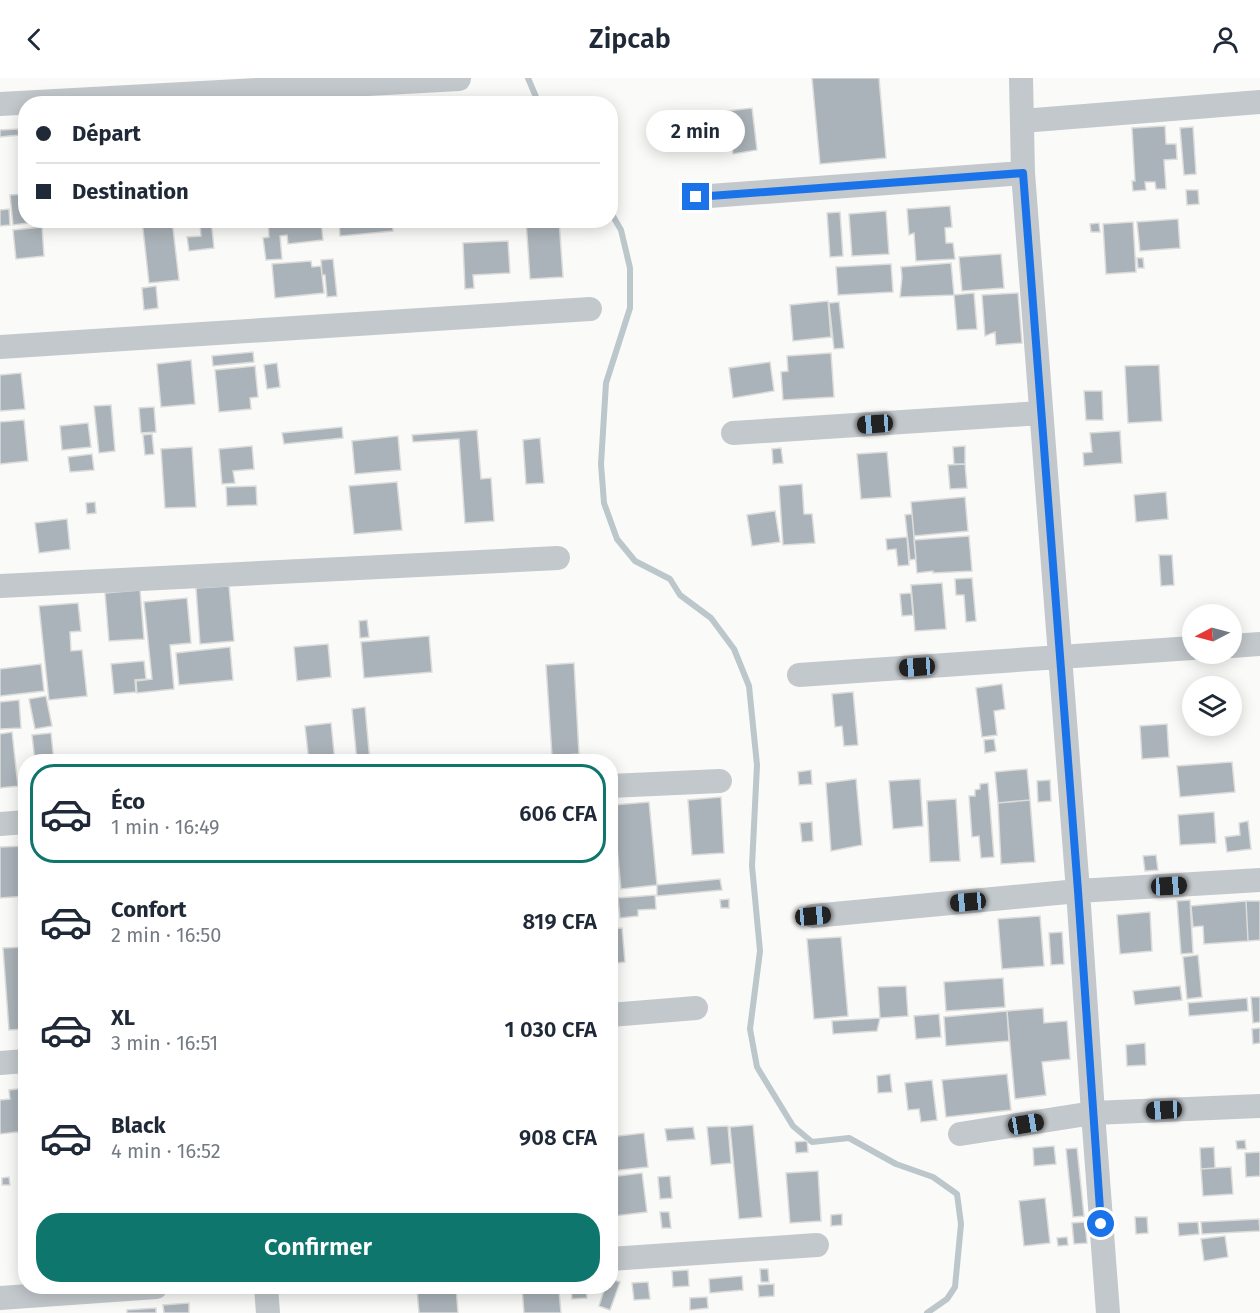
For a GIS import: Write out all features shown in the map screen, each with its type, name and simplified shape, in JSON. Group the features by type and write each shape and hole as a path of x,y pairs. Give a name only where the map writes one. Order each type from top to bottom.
{"street":[{"path":"1021,78 1023,173 1108,1313"},
{"path":"147,96 459,79"},
{"path":"1022,121 1260,102"},
{"path":"0,104 18,103"},
{"path":"696,197 1023,173"},
{"path":"0,347 590,309"},
{"path":"733,433 1041,413"},
{"path":"0,586 558,558"},
{"path":"1242,645 1260,644"},
{"path":"799,675 1182,649"},
{"path":"618,786 720,781"},
{"path":"0,824 18,823"},
{"path":"813,916 1078,891 1260,880"},
{"path":"618,1014 696,1008"},
{"path":"0,1063 18,1062"},
{"path":"960,1134 1093,1113 1260,1106"},
{"path":"618,1258 817,1245"},
{"path":"0,1298 57,1294"},
{"path":"267,1294 268,1313"}],"building":[{"path":"812,78 879,78 886,158 820,164"},
{"path":"752,108 757,150 733,154 727,111"},
{"path":"1165,126 1166,144 1176,144 1177,159 1164,160 1166,189 1156,189 1155,182 1145,182 1146,190 1133,191 1132,181 1135,181 1132,128"},
{"path":"1193,127 1196,174 1184,175 1180,128"},
{"path":"18,129 18,135 0,137 0,130"},
{"path":"1186,190 1198,190 1199,204 1187,205"},
{"path":"18,194 18,224 13,225 10,195"},
{"path":"950,206 952,227 945,228 946,243 953,243 955,259 916,261 914,233 909,235 907,209"},
{"path":"9,209 10,225 0,226 0,210"},
{"path":"886,211 889,254 852,256 849,214"},
{"path":"840,212 843,256 830,257 827,213"},
{"path":"1178,219 1180,248 1140,251 1137,222"},
{"path":"1133,222 1136,272 1106,274 1103,224"},
{"path":"1099,223 1100,232 1091,232 1090,224"},
{"path":"42,228 44,256 16,259 13,230"},
{"path":"143,228 173,228 179,280 149,283"},
{"path":"200,228 212,228 214,248 189,251 187,237 201,236"},
{"path":"268,228 322,228 323,240 288,244 287,235 280,236 282,259 266,260 263,238 269,237"},
{"path":"340,228 393,228 393,231 340,236"},
{"path":"527,228 560,228 563,277 530,279"},
{"path":"508,241 510,273 473,275 474,288 465,289 463,243"},
{"path":"1001,254 1004,288 962,291 959,257"},
{"path":"1137,258 1143,258 1144,268 1138,268"},
{"path":"333,259 337,296 327,297 321,260"},
{"path":"311,261 312,267 321,266 324,293 275,298 272,264"},
{"path":"951,263 954,295 900,297 901,267"},
{"path":"891,264 893,292 838,295 836,267"},
{"path":"156,286 158,308 144,310 142,288"},
{"path":"974,293 977,329 957,330 954,295"},
{"path":"1018,293 1022,343 996,345 995,332 985,336 982,295"},
{"path":"828,301 831,337 793,341 790,305"},
{"path":"839,302 844,348 834,349 829,303"},
{"path":"253,352 254,362 213,366 212,356"},
{"path":"831,353 834,397 783,400 781,372 788,371 787,356"},
{"path":"191,360 195,404 161,407 157,364"},
{"path":"770,362 774,391 733,398 729,368"},
{"path":"277,363 280,387 267,389 264,365"},
{"path":"1159,365 1162,421 1128,423 1125,366"},
{"path":"255,366 258,397 250,398 251,409 219,412 215,370"},
{"path":"21,373 25,409 0,411 0,375"},
{"path":"1084,391 1102,391 1103,420 1086,420"},
{"path":"111,405 115,451 99,453 94,406"},
{"path":"154,407 156,432 141,433 139,408"},
{"path":"24,420 28,461 0,464 0,422"},
{"path":"88,423 91,447 62,450 60,426"},
{"path":"342,427 343,438 284,444 282,433"},
{"path":"477,430 481,479 491,478 494,521 465,523 459,439 413,442 412,435"},
{"path":"1120,431 1122,463 1084,466 1083,453 1092,452 1090,433"},
{"path":"152,434 154,454 145,455 143,435"},
{"path":"398,436 401,470 355,474 352,441"},
{"path":"540,438 544,483 526,484 523,440"},
{"path":"252,446 254,469 233,471 235,483 222,484 219,449"},
{"path":"965,446 965,464 954,464 953,447"},
{"path":"192,447 196,507 165,508 161,449"},
{"path":"781,448 783,463 773,464 772,449"},
{"path":"887,452 891,497 861,499 857,454"},
{"path":"92,454 94,470 70,472 68,457"},
{"path":"965,464 967,488 950,489 948,465"},
{"path":"397,482 402,530 354,534 349,486"},
{"path":"802,484 804,514 812,514 815,543 783,545 779,486"},
{"path":"256,486 257,505 227,506 226,487"},
{"path":"1166,492 1168,519 1136,522 1134,495"},
{"path":"965,497 968,531 914,536 911,502"},
{"path":"95,502 96,513 87,514 86,503"},
{"path":"775,511 780,542 752,546 747,515"},
{"path":"912,514 916,559 910,560 905,515"},
{"path":"67,519 70,549 39,553 35,523"},
{"path":"969,536 972,571 917,573 914,540"},
{"path":"907,537 909,565 898,566 896,549 887,550 886,539"},
{"path":"1159,555 1172,555 1174,585 1161,586"},
{"path":"972,578 976,621 966,622 964,595 956,595 955,579"},
{"path":"942,583 946,629 915,631 911,585"},
{"path":"229,586 234,641 200,644 196,588"},
{"path":"140,590 144,639 109,641 105,593"},
{"path":"911,593 913,615 902,616 900,594"},
{"path":"187,598 191,643 170,645 174,689 137,693 136,681 152,679 144,602"},
{"path":"78,603 81,631 70,632 71,651 82,650 87,696 49,700 39,606"},
{"path":"367,620 369,637 360,638 359,621"},
{"path":"429,636 432,672 364,678 361,642"},
{"path":"328,644 331,677 297,681 294,647"},
{"path":"230,647 233,680 179,685 176,653"},
{"path":"144,661 146,679 135,680 136,692 114,694 111,664"},
{"path":"574,663 579,754 552,754 546,665"},
{"path":"41,664 44,691 0,696 0,669"},
{"path":"1002,684 1005,709 994,711 997,735 982,737 976,688"},
{"path":"853,692 858,745 844,746 842,726 835,727 832,694"},
{"path":"46,696 52,726 35,729 29,699"},
{"path":"19,700 21,728 0,729 0,702"},
{"path":"365,707 369,754 356,754 352,709"},
{"path":"331,723 334,754 308,754 305,726"},
{"path":"1167,724 1169,757 1142,759 1140,726"},
{"path":"12,732 18,786 0,788 0,734"},
{"path":"51,733 53,754 34,754 32,735"},
{"path":"994,739 996,751 985,753 984,740"},
{"path":"1232,762 1235,792 1180,797 1177,766"},
{"path":"1027,769 1030,800 998,803 995,772"},
{"path":"811,770 812,784 799,785 798,772"},
{"path":"856,779 862,845 831,851 826,783"},
{"path":"920,779 923,826 893,829 889,781"},
{"path":"1050,780 1051,801 1038,802 1037,781"},
{"path":"988,783 994,857 981,858 979,836 972,837 969,796 975,796 975,790 980,789 980,784"},
{"path":"721,797 724,853 692,855 688,800"},
{"path":"956,799 960,861 930,862 927,801"},
{"path":"1030,800 1035,862 1001,864 998,803"},
{"path":"649,802 657,885 621,889 618,858 618,805"},
{"path":"1214,812 1216,843 1180,845 1178,815"},
{"path":"1248,821 1251,849 1227,852 1225,837 1240,835 1239,823"},
{"path":"812,822 813,841 802,842 800,823"},
{"path":"18,846 18,897 0,898 0,847"},
{"path":"1156,855 1158,870 1145,871 1143,856"},
{"path":"720,879 722,890 657,896 657,885"},
{"path":"655,895 656,909 638,910 638,916 620,918 618,898"},
{"path":"729,899 729,908 721,908 720,900"},
{"path":"1190,900 1193,953 1181,954 1177,901"},
{"path":"1246,901 1260,901 1260,940 1248,941"},
{"path":"1246,901 1248,941 1204,944 1203,926 1193,927 1191,906"},
{"path":"1150,912 1152,951 1120,954 1117,915"},
{"path":"1040,916 1044,966 1002,969 998,919"},
{"path":"618,928 622,928 625,962 618,963"},
{"path":"1062,932 1064,964 1051,965 1049,933"},
{"path":"841,937 848,1016 814,1019 807,939"},
{"path":"18,947 18,1029 9,1030 3,948"},
{"path":"1198,955 1202,997 1187,999 1183,957"},
{"path":"1003,978 1005,1007 946,1011 944,982"},
{"path":"906,986 908,1016 880,1018 878,987"},
{"path":"1180,986 1182,1000 1135,1005 1133,991"},
{"path":"1251,997 1260,997 1260,1022 1253,1023"},
{"path":"1247,998 1248,1011 1189,1016 1188,1003"},
{"path":"1043,1008 1044,1023 1067,1021 1070,1059 1042,1062 1046,1095 1015,1099 1007,1011"},
{"path":"1007,1011 1009,1041 946,1046 944,1017"},
{"path":"939,1014 941,1037 916,1039 914,1016"},
{"path":"880,1018 877,1031 833,1034 832,1021"},
{"path":"1260,1028 1260,1043 1253,1044 1252,1029"},
{"path":"1145,1043 1146,1065 1127,1066 1126,1045"},
{"path":"890,1074 892,1092 878,1093 877,1076"},
{"path":"1007,1074 1011,1110 946,1117 942,1080"},
{"path":"932,1080 937,1120 921,1122 919,1109 908,1110 905,1083"},
{"path":"18,1089 18,1132 0,1134 0,1100 10,1099 9,1090"},
{"path":"753,1125 762,1217 739,1219 730,1127"},
{"path":"728,1126 731,1163 711,1165 707,1127"},
{"path":"693,1127 695,1139 667,1141 665,1129"},
{"path":"644,1133 648,1167 618,1170 618,1136"},
{"path":"1245,1140 1246,1149 1237,1149 1236,1141"},
{"path":"807,1141 808,1152 796,1153 795,1142"},
{"path":"1054,1146 1056,1164 1034,1166 1033,1148"},
{"path":"1214,1147 1215,1168 1201,1169 1200,1148"},
{"path":"1077,1148 1084,1216 1073,1217 1066,1149"},
{"path":"1260,1152 1260,1176 1246,1177 1245,1153"},
{"path":"1231,1167 1233,1194 1203,1196 1201,1169"},
{"path":"818,1171 821,1221 790,1223 786,1173"},
{"path":"642,1173 647,1212 618,1216 618,1176"},
{"path":"670,1176 672,1198 660,1199 658,1177"},
{"path":"9,1177 10,1185 2,1185 2,1178"},
{"path":"1045,1198 1050,1243 1024,1246 1019,1201"},
{"path":"660,1212 669,1212 671,1228 662,1228"},
{"path":"842,1214 842,1225 831,1226 831,1215"},
{"path":"1135,1217 1147,1217 1148,1233 1136,1234"},
{"path":"1259,1219 1260,1231 1202,1234 1201,1222"},
{"path":"1085,1222 1087,1243 1074,1244 1072,1223"},
{"path":"1198,1222 1199,1234 1179,1236 1178,1223"},
{"path":"1225,1236 1228,1257 1204,1261 1201,1239"},
{"path":"1067,1237 1068,1245 1058,1246 1057,1238"},
{"path":"760,1269 768,1269 769,1282 761,1282"},
{"path":"688,1270 689,1286 673,1287 672,1271"},
{"path":"742,1276 743,1290 710,1293 709,1279"},
{"path":"648,1282 650,1299 634,1300 632,1283"},
{"path":"774,1284 774,1296 759,1297 758,1285"},
{"path":"417,1294 457,1294 458,1313 419,1313"},
{"path":"523,1294 559,1294 561,1313 524,1313"},
{"path":"572,1294 587,1294 587,1298 572,1299"},
{"path":"603,1294 616,1294 610,1310 599,1306"},
{"path":"707,1297 708,1308 690,1310 690,1298"},
{"path":"189,1303 189,1313 164,1313 163,1305"},
{"path":"156,1308 156,1313 127,1313 127,1310"}],"waterway":[{"path":"528,78 536,96"},
{"path":"618,225 630,268 630,308 606,383 601,464 604,503 617,539 635,561 670,579 680,595 711,618 734,649 749,686 757,765 752,866 760,951 750,1029 757,1067 793,1126 812,1142 849,1138 896,1164 933,1177 957,1194 961,1224 955,1287 947,1299 927,1313"}],"route":[{"path":"696,197 1023,173 1101,1224"}]}
